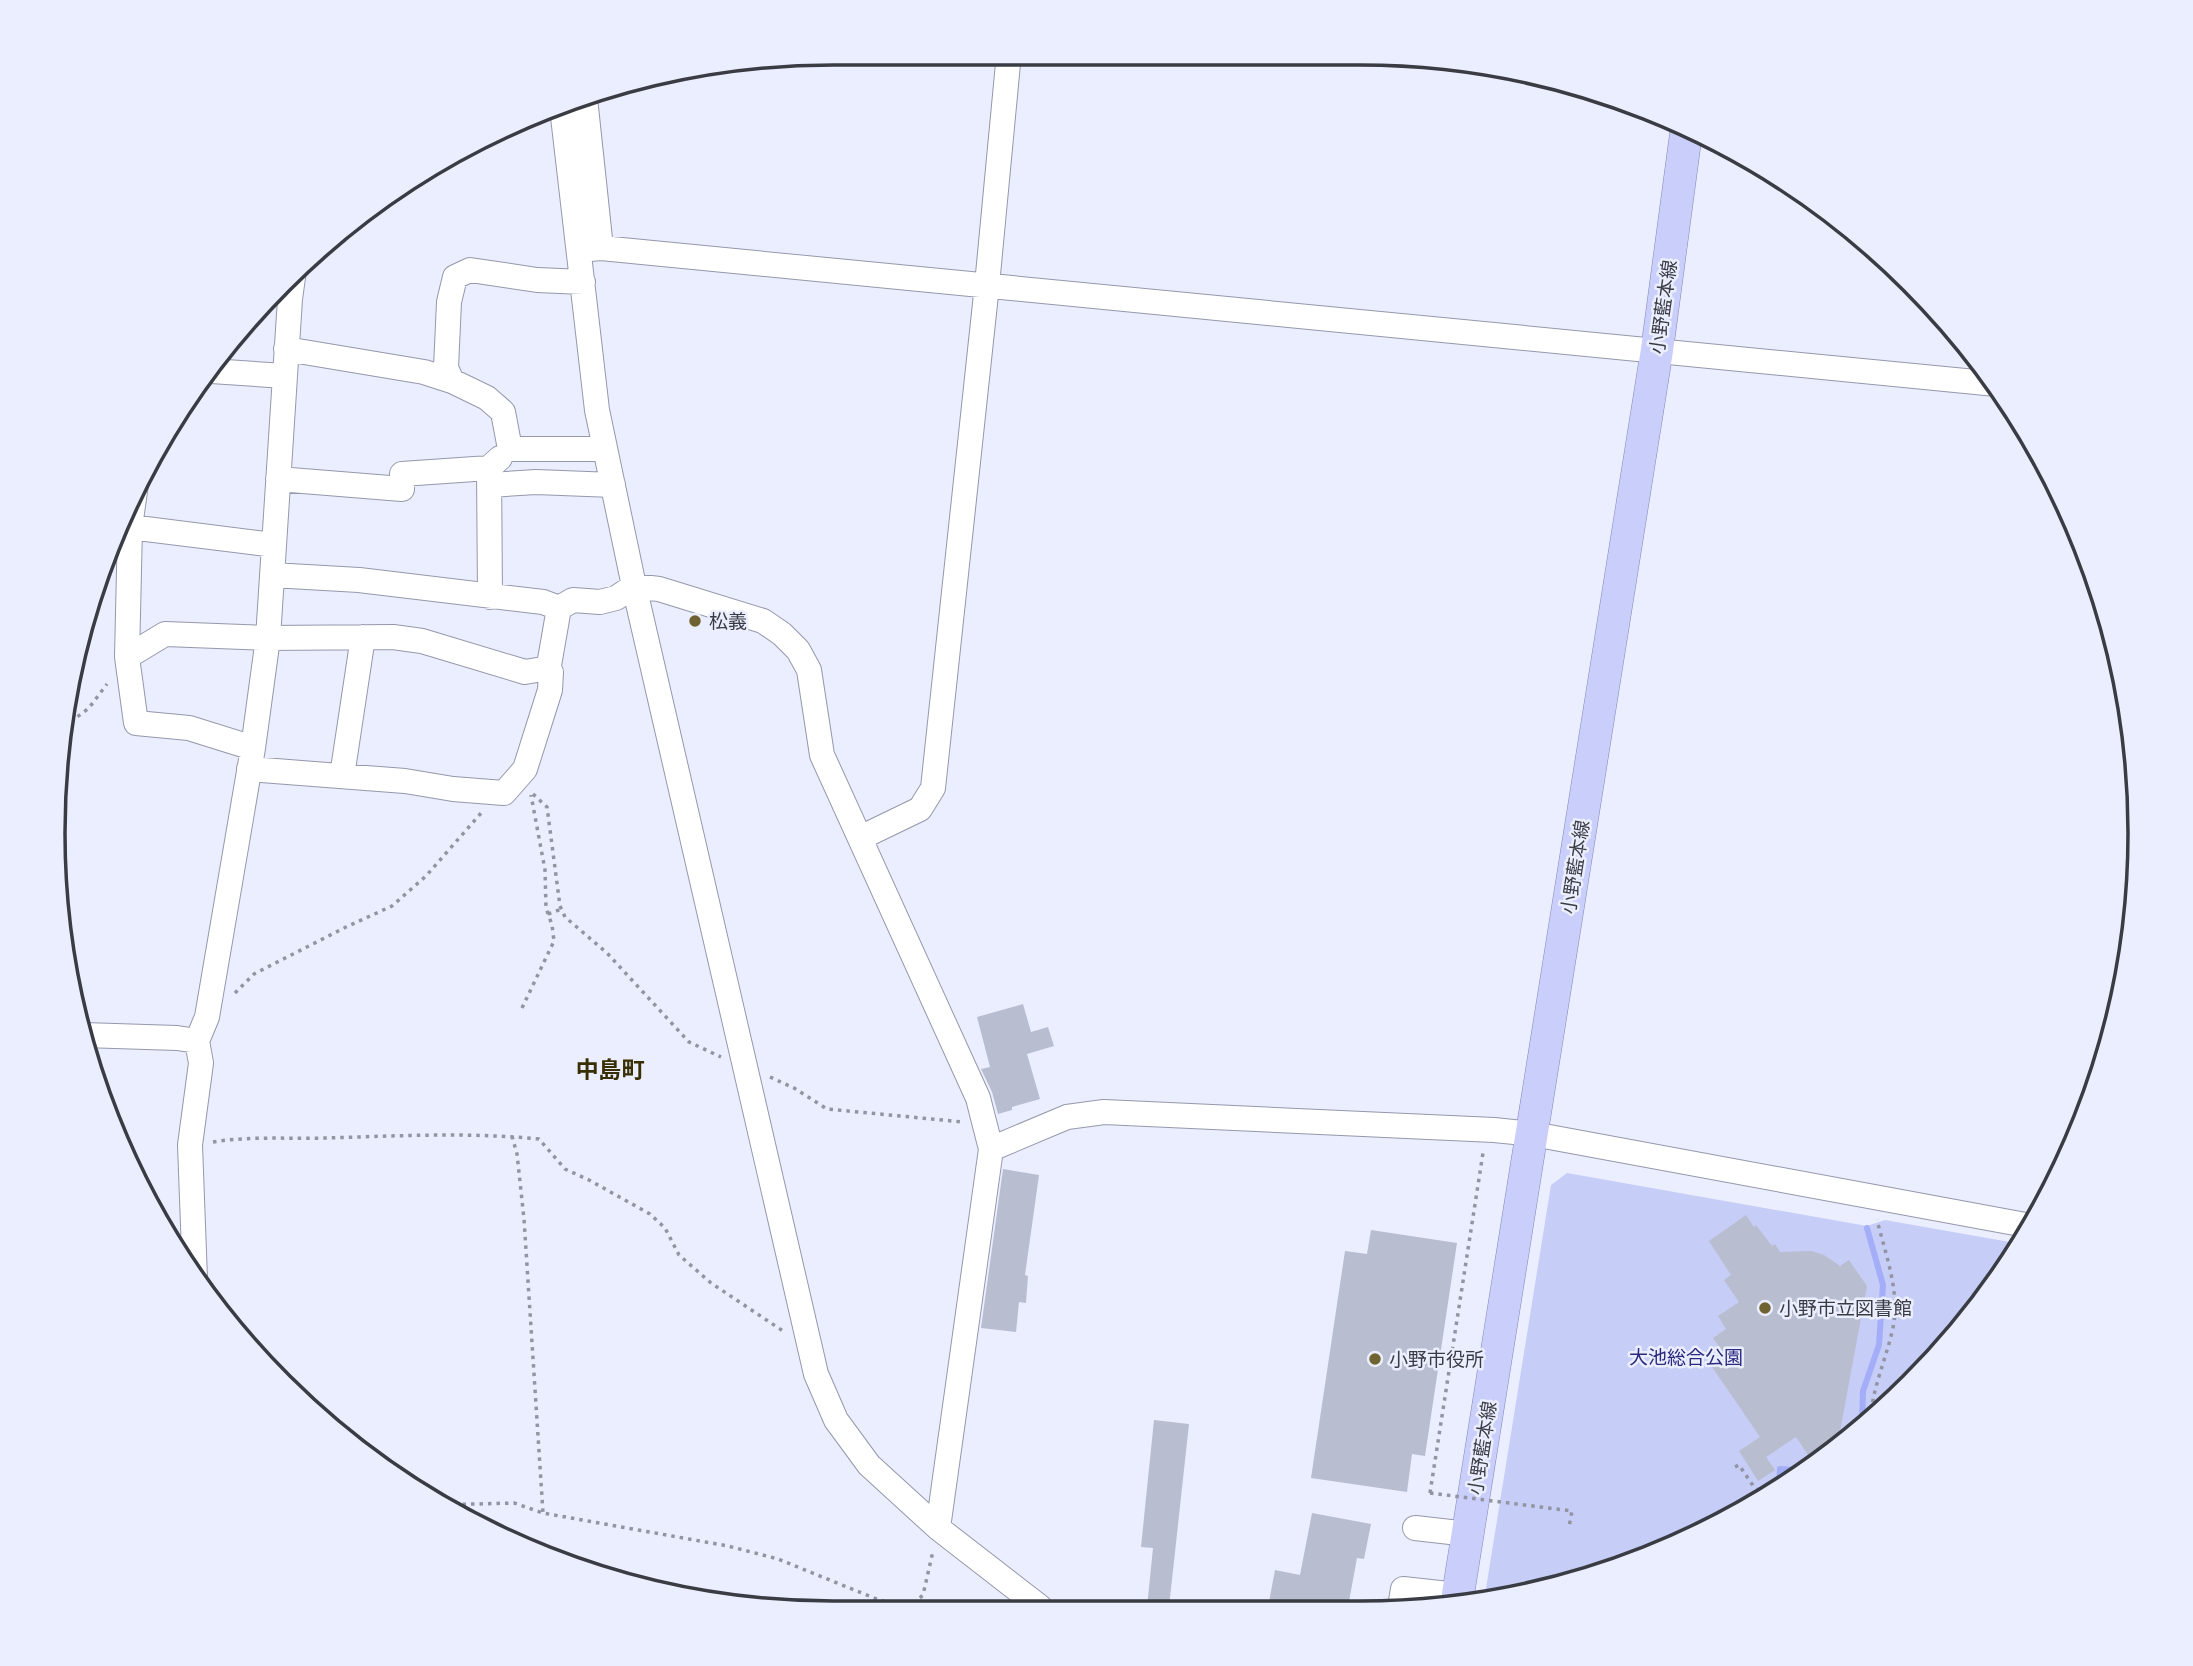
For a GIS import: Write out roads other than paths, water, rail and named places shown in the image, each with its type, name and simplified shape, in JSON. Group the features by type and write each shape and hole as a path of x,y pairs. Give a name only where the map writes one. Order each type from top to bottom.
{"main road":[{"name":"小野藍本線","path":"1458,1595 1657,350 1685,137"}],"street":[{"path":"860,838 920,809 933,788 1008,65"},
{"path":"585,106 590,249 583,282 597,410 634,586 816,1374 836,1420 869,1465 938,1528 1033,1601"},
{"path":"563,114 590,249"},
{"path":"590,249 1982,382"},
{"path":"452,382 446,368 449,302 455,276 470,270 537,280 583,282"},
{"path":"194,1260 190,1146 201,1063 197,1041 207,1017 251,759 268,638 291,289"},
{"path":"286,349 424,372 487,398 503,412 510,449 489,477 490,597"},
{"path":"220,371 285,376"},
{"path":"510,449 605,449"},
{"path":"278,479 402,489 402,474 613,485"},
{"path":"131,522 127,657 136,723 188,728 251,759 342,776 504,793 525,769 550,690 551,672 548,671 559,608"},
{"path":"130,527 274,545"},
{"path":"272,575 359,580 543,602 559,608"},
{"path":"559,608 573,600 600,602 615,598 634,586 659,589 763,621 799,650 809,670 822,755 978,1098 991,1149 938,1528"},
{"path":"127,657 165,634 268,638 393,637 422,641 524,672 548,671"},
{"path":"342,776 363,637"},
{"path":"92,1035 197,1041"},
{"path":"991,1149 1066,1116 1104,1112 1494,1130 2021,1224"},
{"path":"1415,1528 1468,1534"},
{"path":"1401,1600 1403,1589 1439,1597"}],"waterway":[{"path":"1862,1415 1863,1391 1879,1345 1883,1285 1867,1228"},
{"path":"1780,1476 1780,1469 1790,1470"}],"place":[{"name":"松義","path":"695,621"},
{"name":"小野市立図書館","path":"1765,1308"},
{"name":"小野市役所","path":"1375,1359"}],"district":[{"name":"中島町","path":"610,1070"}],"park label":[{"name":"大池総合公園","path":"1686,1357"}]}
